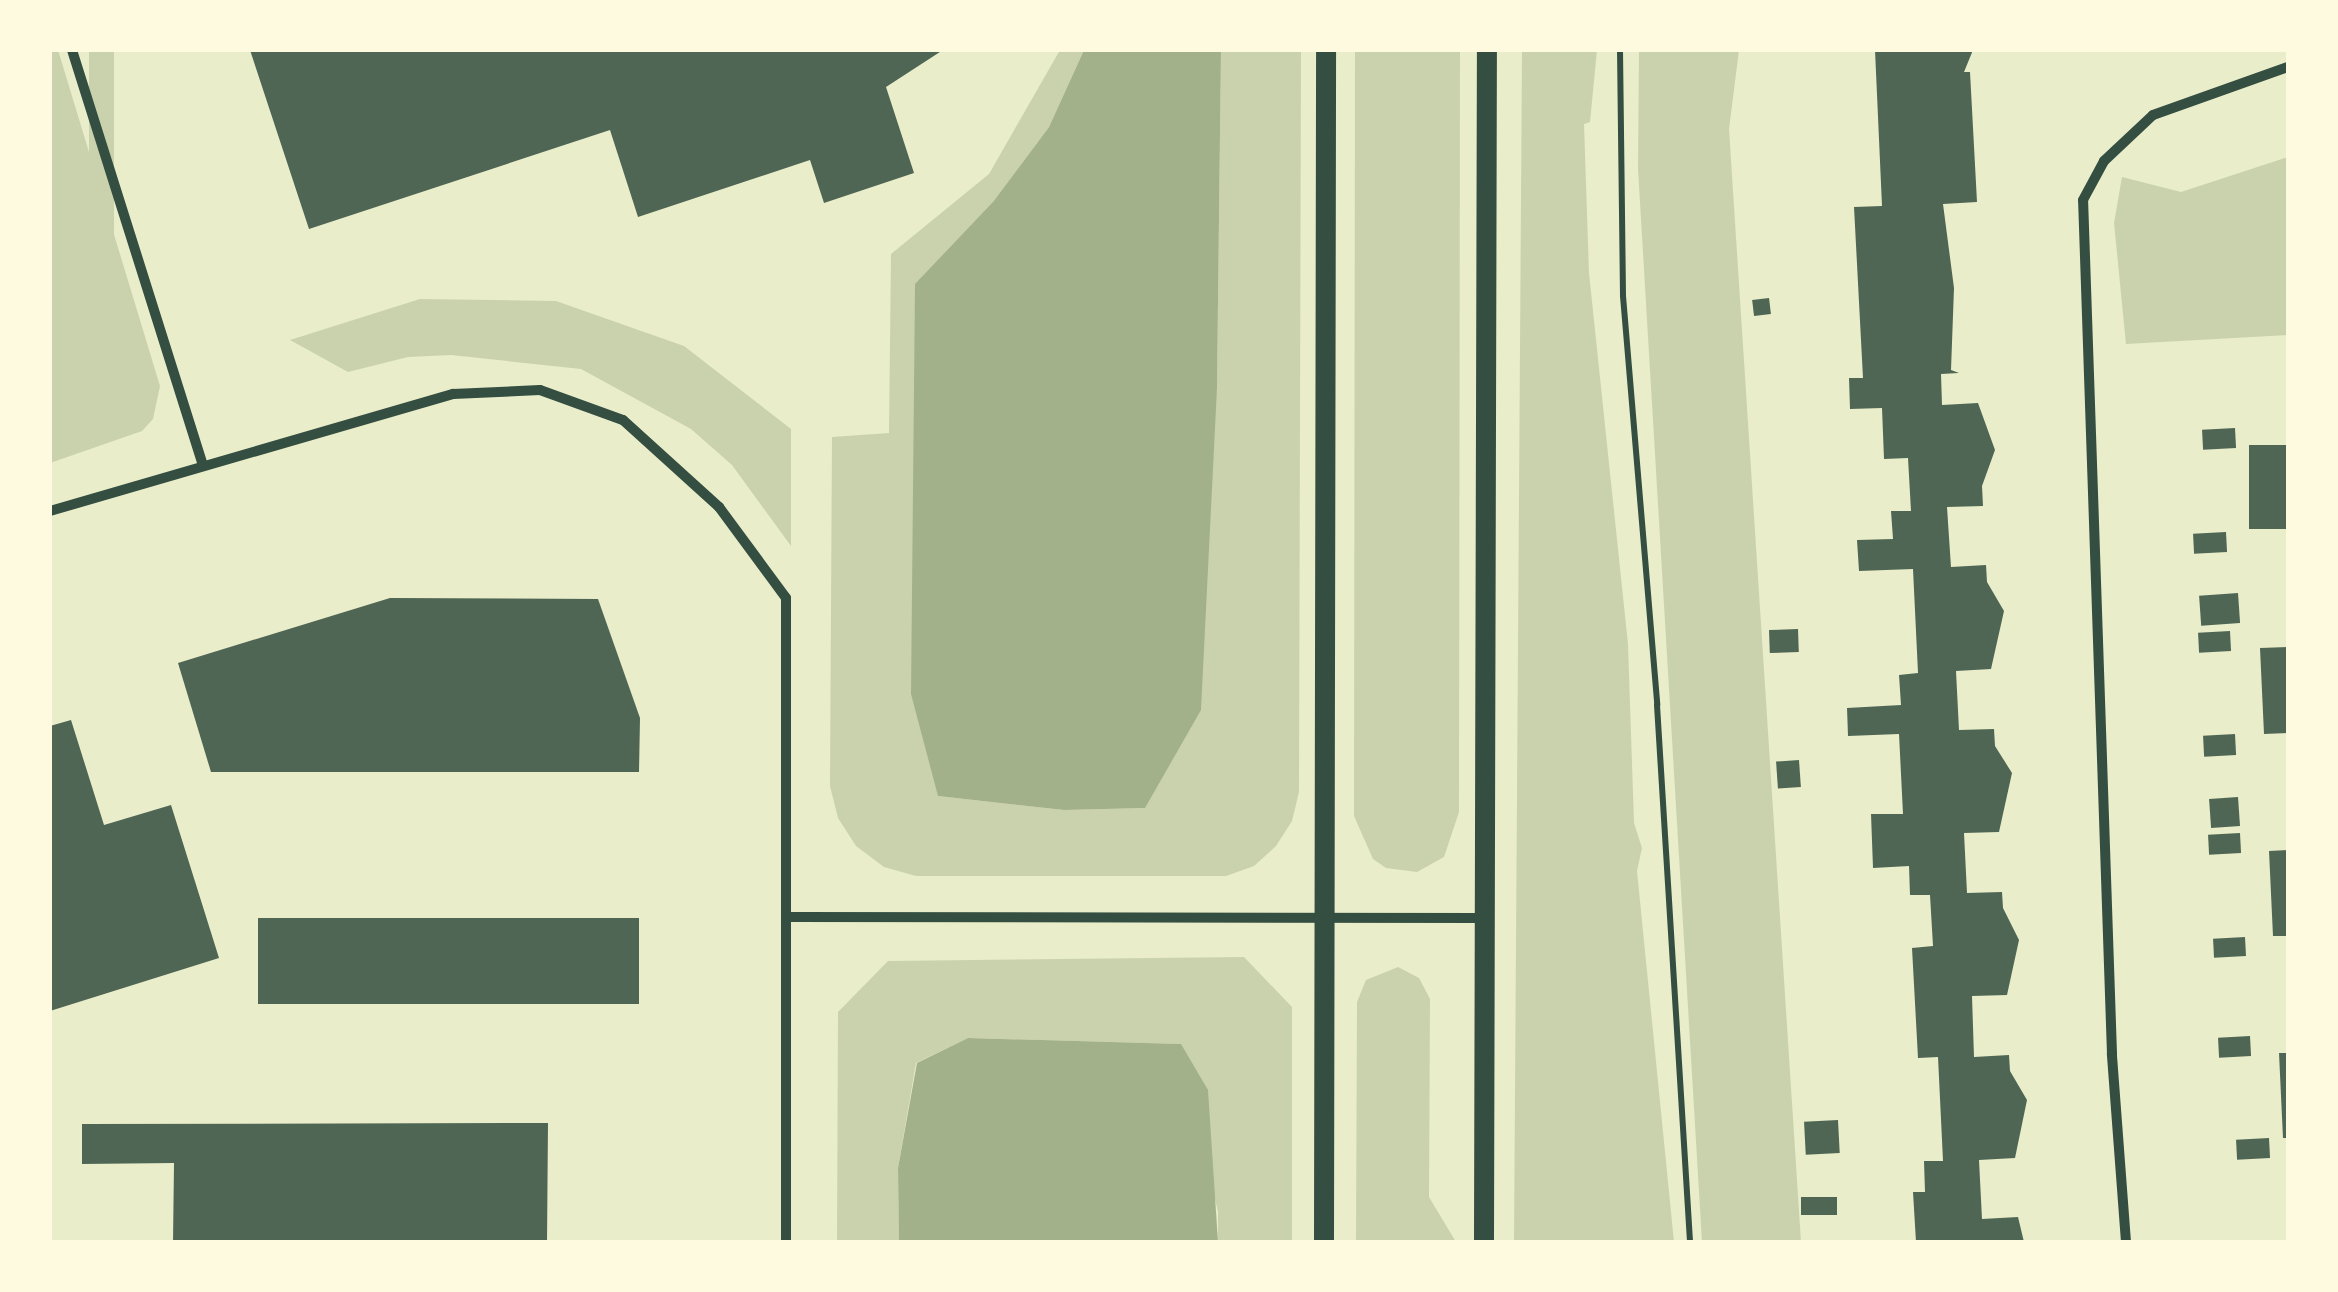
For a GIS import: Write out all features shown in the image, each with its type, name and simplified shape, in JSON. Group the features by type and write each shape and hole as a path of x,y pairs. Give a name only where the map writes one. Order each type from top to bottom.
{"main road":[{"path":"1324,1242 1326,50"},
{"path":"1484,1242 1488,50"}],"street":[{"path":"72,50 202,462"},
{"path":"2126,1242 2112,1054 2083,200 2104,161 2153,116 2288,67"},
{"path":"50,511 202,462 453,394 540,390 623,420 719,507 786,598 790,917 786,1242"},
{"path":"790,917 1485,918"}],"path":[{"path":"1620,50 1623,296 1657,705 1690,1242"}],"shaded area":[{"path":"50,50 58,50 160,386 153,419 142,431 50,463"},
{"path":"89,50 114,50 114,388 89,388"},
{"path":"1060,50 1084,50 1049,127 993,202 938,796 1064,810 1145,808 1217,388 1221,50 1301,50 1299,792 1292,821 1276,846 1254,866 1226,876 916,876 884,867 856,846 838,818 830,786 832,437 889,433 891,254 989,174"},
{"path":"1084,50 1221,50 1217,388 1201,710 1145,808 1064,810 938,796 911,694 915,284 993,202 1049,127"},
{"path":"1355,50 1460,50 1459,812 1444,857 1417,872 1386,868 1373,859 1354,816"},
{"path":"1522,50 1597,50 1590,122 1584,124 1589,273 1628,644 1634,823 1642,848 1637,871 1674,1242 1514,1242"},
{"path":"1639,50 1739,50 1729,129 1801,1242 1702,1242 1638,169"},
{"path":"2288,157 2288,335 2126,344 2114,223 2122,177 2181,192"},
{"path":"420,299 556,301 684,346 791,429 791,546 732,465 691,429 581,369 451,355 408,357 348,372 290,340"},
{"path":"1244,957 1292,1007 1292,1242 1218,1242 1218,1212 1181,1044 968,1038 916,1063 898,1168 899,1242 837,1242 838,1012 888,961"},
{"path":"1398,967 1419,978 1430,999 1429,1197 1456,1242 1356,1242 1357,1002 1366,980"},
{"path":"968,1038 1181,1044 1208,1090 1218,1242 899,1242 898,1168 917,1063"}],"building":[{"path":"250,50 943,50 886,87 914,173 824,203 810,160 638,217 610,130 309,229"},
{"path":"1875,50 1973,50 1964,72 1970,72 1977,202 1943,204 1954,288 1951,370 1959,373 1941,374 1942,405 1978,403 1995,450 1982,486 1983,506 1947,507 1951,567 1986,565 1987,582 2004,611 1991,669 1956,671 1959,730 1994,729 1995,746 2012,773 1999,832 1964,833 1967,893 2002,892 2003,908 2019,940 2007,995 1972,996 1974,1057 2009,1055 2010,1071 2027,1100 2015,1158 1979,1160 1982,1219 2018,1217 2024,1242 1916,1242 1913,1192 1925,1192 1924,1161 1943,1161 1938,1057 1918,1058 1912,948 1933,946 1930,895 1910,895 1909,866 1873,868 1871,814 1903,814 1899,734 1848,736 1847,708 1901,705 1899,675 1918,673 1913,569 1859,571 1857,540 1893,539 1891,511 1911,511 1908,458 1884,459 1882,408 1850,409 1849,378 1863,378 1854,207 1882,206"},
{"path":"1769,298 1771,314 1754,316 1752,300"},
{"path":"2235,428 2236,448 2203,450 2202,430"},
{"path":"2249,445 2288,445 2288,529 2249,529"},
{"path":"2226,532 2227,552 2194,554 2193,534"},
{"path":"2238,593 2240,623 2201,626 2199,596"},
{"path":"390,598 598,599 640,718 639,772 211,772 178,663"},
{"path":"1798,629 1799,652 1770,653 1769,630"},
{"path":"2230,631 2231,651 2199,653 2198,633"},
{"path":"2288,647 2288,733 2264,734 2260,648"},
{"path":"71,720 104,825 171,805 219,958 50,1011 50,726"},
{"path":"2235,734 2236,755 2204,757 2203,736"},
{"path":"1799,760 1801,787 1778,789 1776,762"},
{"path":"2238,797 2240,826 2211,828 2209,799"},
{"path":"2240,833 2241,853 2209,855 2208,835"},
{"path":"2288,850 2288,936 2273,936 2269,851"},
{"path":"258,918 639,918 639,1004 258,1004"},
{"path":"2245,937 2246,956 2214,958 2213,939"},
{"path":"2250,1036 2251,1056 2219,1058 2218,1038"},
{"path":"2279,1053 2288,1053 2288,1138 2283,1138"},
{"path":"1838,1120 1840,1153 1806,1155 1804,1122"},
{"path":"548,1123 547,1242 173,1242 174,1163 82,1164 82,1124"},
{"path":"2269,1138 2270,1158 2237,1160 2236,1140"},
{"path":"1801,1197 1837,1197 1837,1215 1801,1215"}]}
